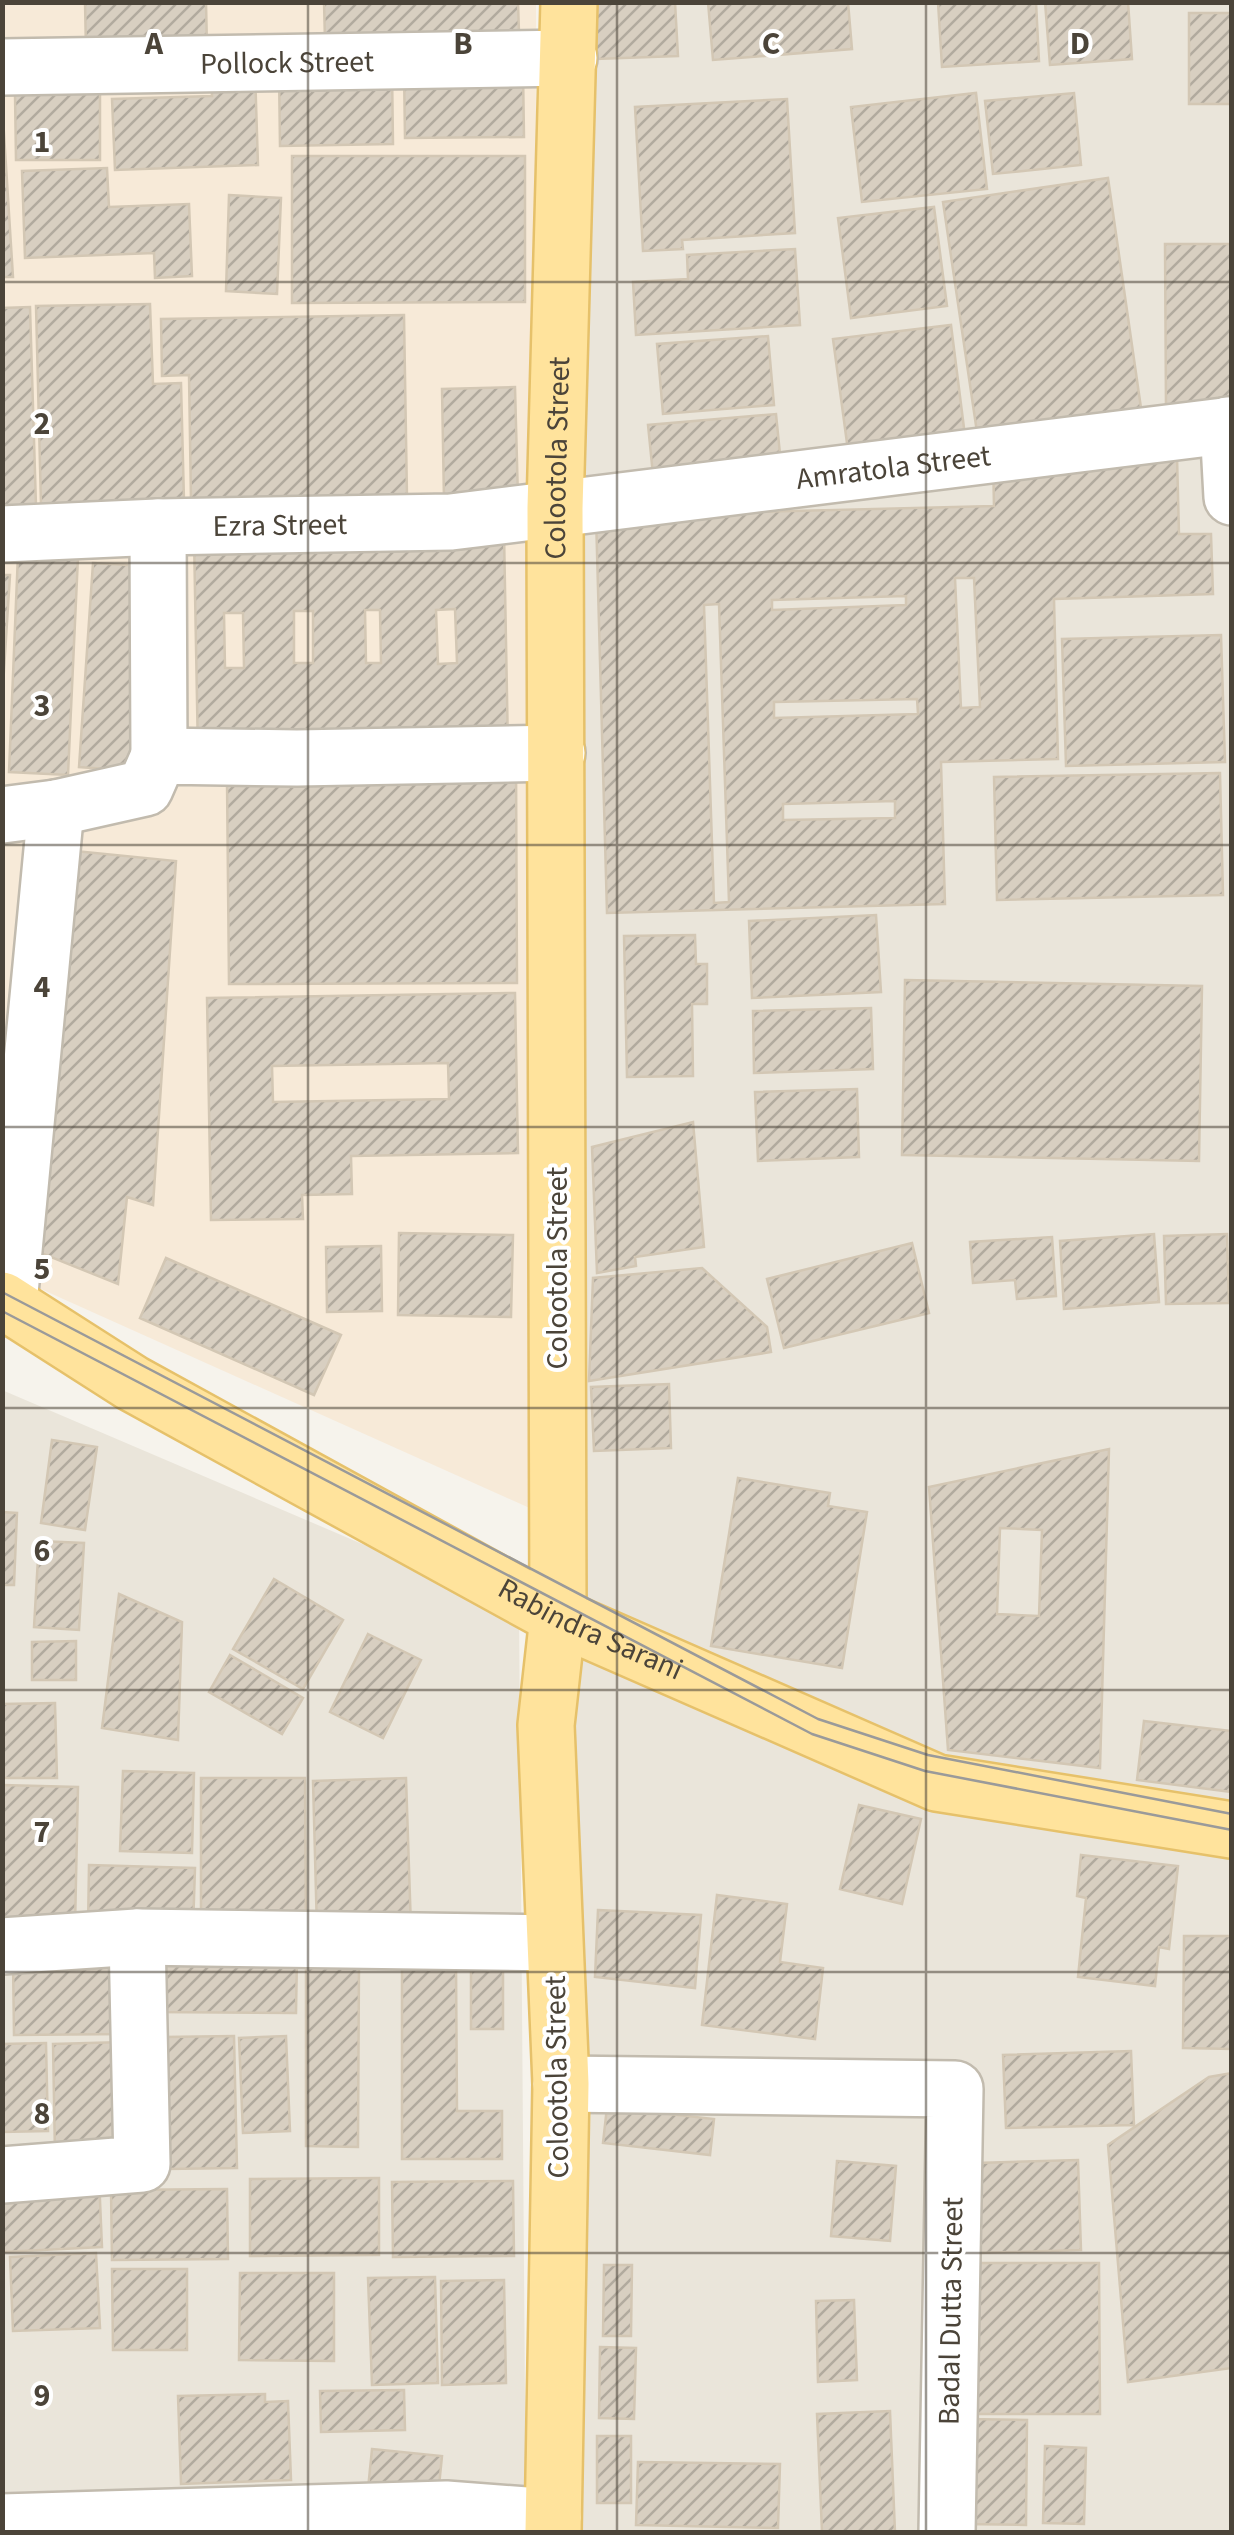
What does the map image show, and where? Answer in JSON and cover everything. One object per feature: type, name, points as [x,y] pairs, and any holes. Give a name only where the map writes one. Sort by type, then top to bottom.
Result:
[{"type":"main road","name":"Colootola Street","points":[[553,2524],[561,2084],[546,1725],[558,1617],[555,508],[570,2]]},
{"type":"main road","name":"Rabindra Sarani","points":[[6,1301],[132,1383],[558,1617],[937,1782],[1232,1830]]},
{"type":"street","name":"Pollock Street","points":[[2,67],[569,58]]},
{"type":"street","name":"Amratola Street","points":[[555,508],[1230,425]]},
{"type":"street","points":[[1230,425],[1232,497]]},
{"type":"street","name":"Ezra Street","points":[[2,534],[158,526],[451,522],[555,508]]},
{"type":"street","points":[[2,816],[145,788],[159,756],[158,526]]},
{"type":"street","points":[[159,756],[557,754]]},
{"type":"street","points":[[6,1301],[56,808]]},
{"type":"street","points":[[2,2175],[142,2164],[138,1936]]},
{"type":"street","points":[[2,1946],[138,1936],[554,1943]]},
{"type":"street","name":"Badal Dutta Street","points":[[561,2084],[955,2089],[946,2532]]},
{"type":"street","points":[[2,2522],[446,2509],[553,2524]]},
{"type":"shaded area","points":[[3,3],[536,3],[534,1510],[3,1272]]},
{"type":"shaded area","points":[[580,3],[1231,3],[1231,2532],[557,2532],[551,1638],[586,1613]]},
{"type":"shaded area","points":[[2,1390],[519,1611],[526,2532],[3,2532]]},
{"type":"building","points":[[85,2],[206,2],[207,48],[86,51]]},
{"type":"building","points":[[324,2],[518,2],[519,33],[325,41]]},
{"type":"building","points":[[593,2],[675,2],[678,56],[596,59]]},
{"type":"building","points":[[708,2],[848,2],[852,49],[713,60]]},
{"type":"building","points":[[938,2],[1036,2],[1039,61],[942,67]]},
{"type":"building","points":[[1045,2],[1128,2],[1132,59],[1050,65]]},
{"type":"building","points":[[1189,13],[1232,13],[1232,104],[1189,104]]},
{"type":"building","points":[[392,70],[393,144],[280,146],[279,72]]},
{"type":"building","points":[[523,70],[524,137],[405,138],[404,71]]},
{"type":"building","points":[[255,71],[258,165],[115,170],[112,99],[212,96],[211,72]]},
{"type":"building","points":[[100,93],[100,160],[16,160],[15,94]]},
{"type":"building","points":[[976,93],[987,189],[862,202],[851,107]]},
{"type":"building","points":[[1074,93],[1081,165],[993,174],[985,101]]},
{"type":"building","points":[[787,99],[795,233],[682,240],[683,249],[643,251],[635,107]]},
{"type":"building","points":[[2,102],[13,277],[2,277]]},
{"type":"building","points":[[292,156],[525,156],[525,302],[292,303]]},
{"type":"building","points":[[107,168],[109,207],[189,204],[192,276],[155,278],[154,253],[25,258],[22,171]]},
{"type":"building","points":[[1108,178],[1142,415],[978,439],[943,202]]},
{"type":"building","points":[[229,195],[281,198],[277,294],[226,291]]},
{"type":"building","points":[[934,207],[947,306],[851,318],[838,218]]},
{"type":"building","points":[[1165,244],[1232,244],[1232,409],[1166,409]]},
{"type":"building","points":[[795,249],[800,325],[636,335],[633,282],[688,279],[687,255]]},
{"type":"building","points":[[150,304],[153,384],[181,383],[184,501],[41,505],[36,306]]},
{"type":"building","points":[[30,307],[36,506],[2,507],[2,308]]},
{"type":"building","points":[[404,315],[407,497],[191,501],[189,375],[162,376],[161,319]]},
{"type":"building","points":[[951,325],[966,444],[849,458],[833,339]]},
{"type":"building","points":[[768,336],[774,405],[663,414],[657,344]]},
{"type":"building","points":[[515,387],[518,499],[444,500],[442,389]]},
{"type":"building","points":[[776,414],[782,474],[654,485],[648,425]]},
{"type":"building","points":[[1177,456],[1179,534],[1211,534],[1213,594],[1054,599],[1058,759],[941,762],[945,904],[607,913],[596,516],[994,506],[993,460]],"holes":[[[955,578],[974,578],[980,707],[961,708]],[[906,596],[906,605],[772,610],[772,600]],[[719,604],[729,902],[714,903],[704,605]],[[917,699],[918,714],[774,718],[774,702]],[[895,801],[895,818],[783,820],[783,804]]]},
{"type":"building","points":[[504,533],[508,749],[198,754],[194,538]],"holes":[[[455,609],[457,663],[438,664],[436,610]],[[365,610],[380,610],[381,663],[366,663]],[[294,611],[313,611],[313,663],[294,663]],[[224,613],[243,613],[244,668],[225,668]]]},
{"type":"building","points":[[18,554],[78,557],[68,775],[9,772]]},
{"type":"building","points":[[93,563],[144,566],[132,771],[79,767]]},
{"type":"building","points":[[2,575],[10,575],[2,702]]},
{"type":"building","points":[[1221,635],[1225,762],[1066,766],[1062,639]]},
{"type":"building","points":[[516,760],[517,983],[229,984],[227,781]]},
{"type":"building","points":[[1220,773],[1223,895],[997,900],[994,777]]},
{"type":"building","points":[[65,850],[176,861],[153,1205],[127,1197],[118,1284],[26,1247]]},
{"type":"building","points":[[876,915],[881,992],[752,998],[749,921]]},
{"type":"building","points":[[695,935],[696,964],[707,964],[707,1004],[692,1004],[693,1076],[627,1077],[624,936]]},
{"type":"building","points":[[905,980],[1202,986],[1199,1161],[902,1155]]},
{"type":"building","points":[[515,993],[518,1153],[351,1156],[352,1194],[302,1195],[303,1219],[211,1220],[207,998]],"holes":[[[448,1063],[449,1099],[273,1102],[272,1066]]]},
{"type":"building","points":[[871,1008],[873,1069],[754,1073],[753,1011]]},
{"type":"building","points":[[857,1089],[859,1157],[758,1161],[755,1092]]},
{"type":"building","points":[[693,1122],[704,1247],[635,1257],[636,1266],[597,1273],[592,1147]]},
{"type":"building","points":[[399,1233],[513,1235],[511,1317],[398,1315]]},
{"type":"building","points":[[1154,1234],[1159,1302],[1064,1309],[1060,1241]]},
{"type":"building","points":[[1227,1234],[1229,1303],[1166,1304],[1164,1236]]},
{"type":"building","points":[[1052,1237],[1056,1296],[1017,1299],[1015,1280],[973,1283],[970,1242]]},
{"type":"building","points":[[912,1243],[929,1313],[784,1348],[767,1279]]},
{"type":"building","points":[[381,1246],[382,1311],[327,1312],[326,1247]]},
{"type":"building","points":[[166,1258],[341,1335],[314,1395],[140,1318]]},
{"type":"building","points":[[702,1268],[767,1327],[771,1352],[589,1381],[593,1278]]},
{"type":"building","points":[[669,1384],[671,1448],[594,1451],[591,1387]]},
{"type":"building","points":[[52,1440],[97,1447],[85,1530],[41,1523]]},
{"type":"building","points":[[1109,1449],[1100,1768],[948,1750],[929,1487]],"holes":[[[1000,1528],[1042,1530],[1039,1616],[997,1614]]]},
{"type":"building","points":[[738,1478],[830,1493],[828,1506],[867,1512],[842,1668],[711,1646]]},
{"type":"building","points":[[2,1512],[17,1513],[14,1585],[2,1585]]},
{"type":"building","points":[[39,1541],[84,1543],[79,1630],[34,1627]]},
{"type":"building","points":[[274,1579],[343,1620],[303,1689],[233,1649]]},
{"type":"building","points":[[119,1594],[182,1622],[178,1740],[102,1728]]},
{"type":"building","points":[[368,1634],[421,1660],[383,1738],[330,1712]]},
{"type":"building","points":[[76,1641],[76,1680],[32,1680],[32,1642]]},
{"type":"building","points":[[230,1655],[303,1698],[282,1734],[209,1692]]},
{"type":"building","points":[[55,1703],[57,1778],[2,1778],[2,1704]]},
{"type":"building","points":[[1144,1721],[1232,1731],[1232,1792],[1137,1780]]},
{"type":"building","points":[[123,1771],[194,1773],[192,1853],[120,1851]]},
{"type":"building","points":[[201,1778],[305,1778],[306,1931],[201,1930]]},
{"type":"building","points":[[406,1778],[411,1928],[317,1931],[313,1781]]},
{"type":"building","points":[[2,1785],[78,1787],[75,1927],[2,1924]]},
{"type":"building","points":[[859,1805],[921,1819],[902,1904],[840,1889]]},
{"type":"building","points":[[1081,1855],[1178,1866],[1169,1949],[1159,1947],[1155,1986],[1078,1977],[1086,1898],[1077,1896]]},
{"type":"building","points":[[89,1865],[195,1868],[193,1929],[88,1927]]},
{"type":"building","points":[[717,1895],[787,1904],[780,1962],[823,1968],[815,2039],[702,2025]]},
{"type":"building","points":[[598,1910],[701,1915],[695,1988],[595,1977]]},
{"type":"building","points":[[1184,1936],[1232,1936],[1232,2049],[1183,2048]]},
{"type":"building","points":[[153,1955],[297,1957],[296,2013],[153,2012]]},
{"type":"building","points":[[127,1959],[127,2034],[14,2035],[13,1960]]},
{"type":"building","points":[[306,1962],[359,1962],[358,2147],[306,2146]]},
{"type":"building","points":[[456,1962],[457,2111],[502,2111],[502,2159],[402,2159],[402,1963]]},
{"type":"building","points":[[471,1964],[503,1964],[503,2029],[471,2029]]},
{"type":"building","points":[[234,2036],[237,2168],[166,2169],[164,2037]]},
{"type":"building","points":[[286,2036],[290,2131],[243,2133],[239,2038]]},
{"type":"building","points":[[124,2042],[128,2153],[55,2155],[53,2044]]},
{"type":"building","points":[[46,2043],[48,2131],[2,2132],[2,2044]]},
{"type":"building","points":[[1131,2051],[1134,2125],[1006,2128],[1003,2055]]},
{"type":"building","points":[[1232,2073],[1232,2368],[1128,2382],[1108,2145],[1209,2077]]},
{"type":"building","points":[[607,2107],[714,2119],[710,2155],[603,2143]]},
{"type":"building","points":[[1078,2160],[1081,2250],[979,2253],[976,2163]]},
{"type":"building","points":[[837,2161],[896,2166],[890,2241],[831,2236]]},
{"type":"building","points":[[99,2177],[102,2247],[2,2252],[2,2181]]},
{"type":"building","points":[[379,2178],[379,2255],[250,2256],[250,2179]]},
{"type":"building","points":[[513,2181],[514,2256],[393,2257],[392,2182]]},
{"type":"building","points":[[227,2189],[228,2259],[112,2260],[111,2190]]},
{"type":"building","points":[[96,2253],[100,2328],[13,2331],[10,2257]]},
{"type":"building","points":[[974,2263],[1099,2263],[1100,2414],[974,2414]]},
{"type":"building","points":[[604,2265],[632,2265],[631,2336],[603,2336]]},
{"type":"building","points":[[112,2269],[187,2269],[187,2350],[113,2350]]},
{"type":"building","points":[[240,2273],[334,2273],[334,2361],[239,2360]]},
{"type":"building","points":[[435,2277],[438,2383],[372,2385],[368,2278]]},
{"type":"building","points":[[504,2280],[506,2383],[442,2385],[441,2281]]},
{"type":"building","points":[[854,2300],[857,2380],[818,2382],[816,2301]]},
{"type":"building","points":[[600,2347],[636,2348],[634,2419],[599,2418]]},
{"type":"building","points":[[404,2390],[405,2430],[321,2432],[320,2391]]},
{"type":"building","points":[[265,2394],[265,2402],[288,2401],[291,2480],[181,2484],[178,2396]]},
{"type":"building","points":[[890,2411],[895,2532],[822,2532],[817,2414]]},
{"type":"building","points":[[964,2419],[1027,2420],[1026,2525],[964,2524]]},
{"type":"building","points":[[597,2436],[631,2436],[631,2503],[597,2503]]},
{"type":"building","points":[[1045,2446],[1086,2448],[1084,2524],[1043,2523]]},
{"type":"building","points":[[372,2449],[442,2456],[438,2496],[368,2489]]},
{"type":"building","points":[[638,2462],[780,2464],[778,2528],[636,2525]]},
{"type":"tram line","points":[[2,1292],[818,1719],[928,1755],[1232,1814]]},
{"type":"tram line","points":[[2,1311],[812,1734],[925,1771],[1232,1830]]}]
